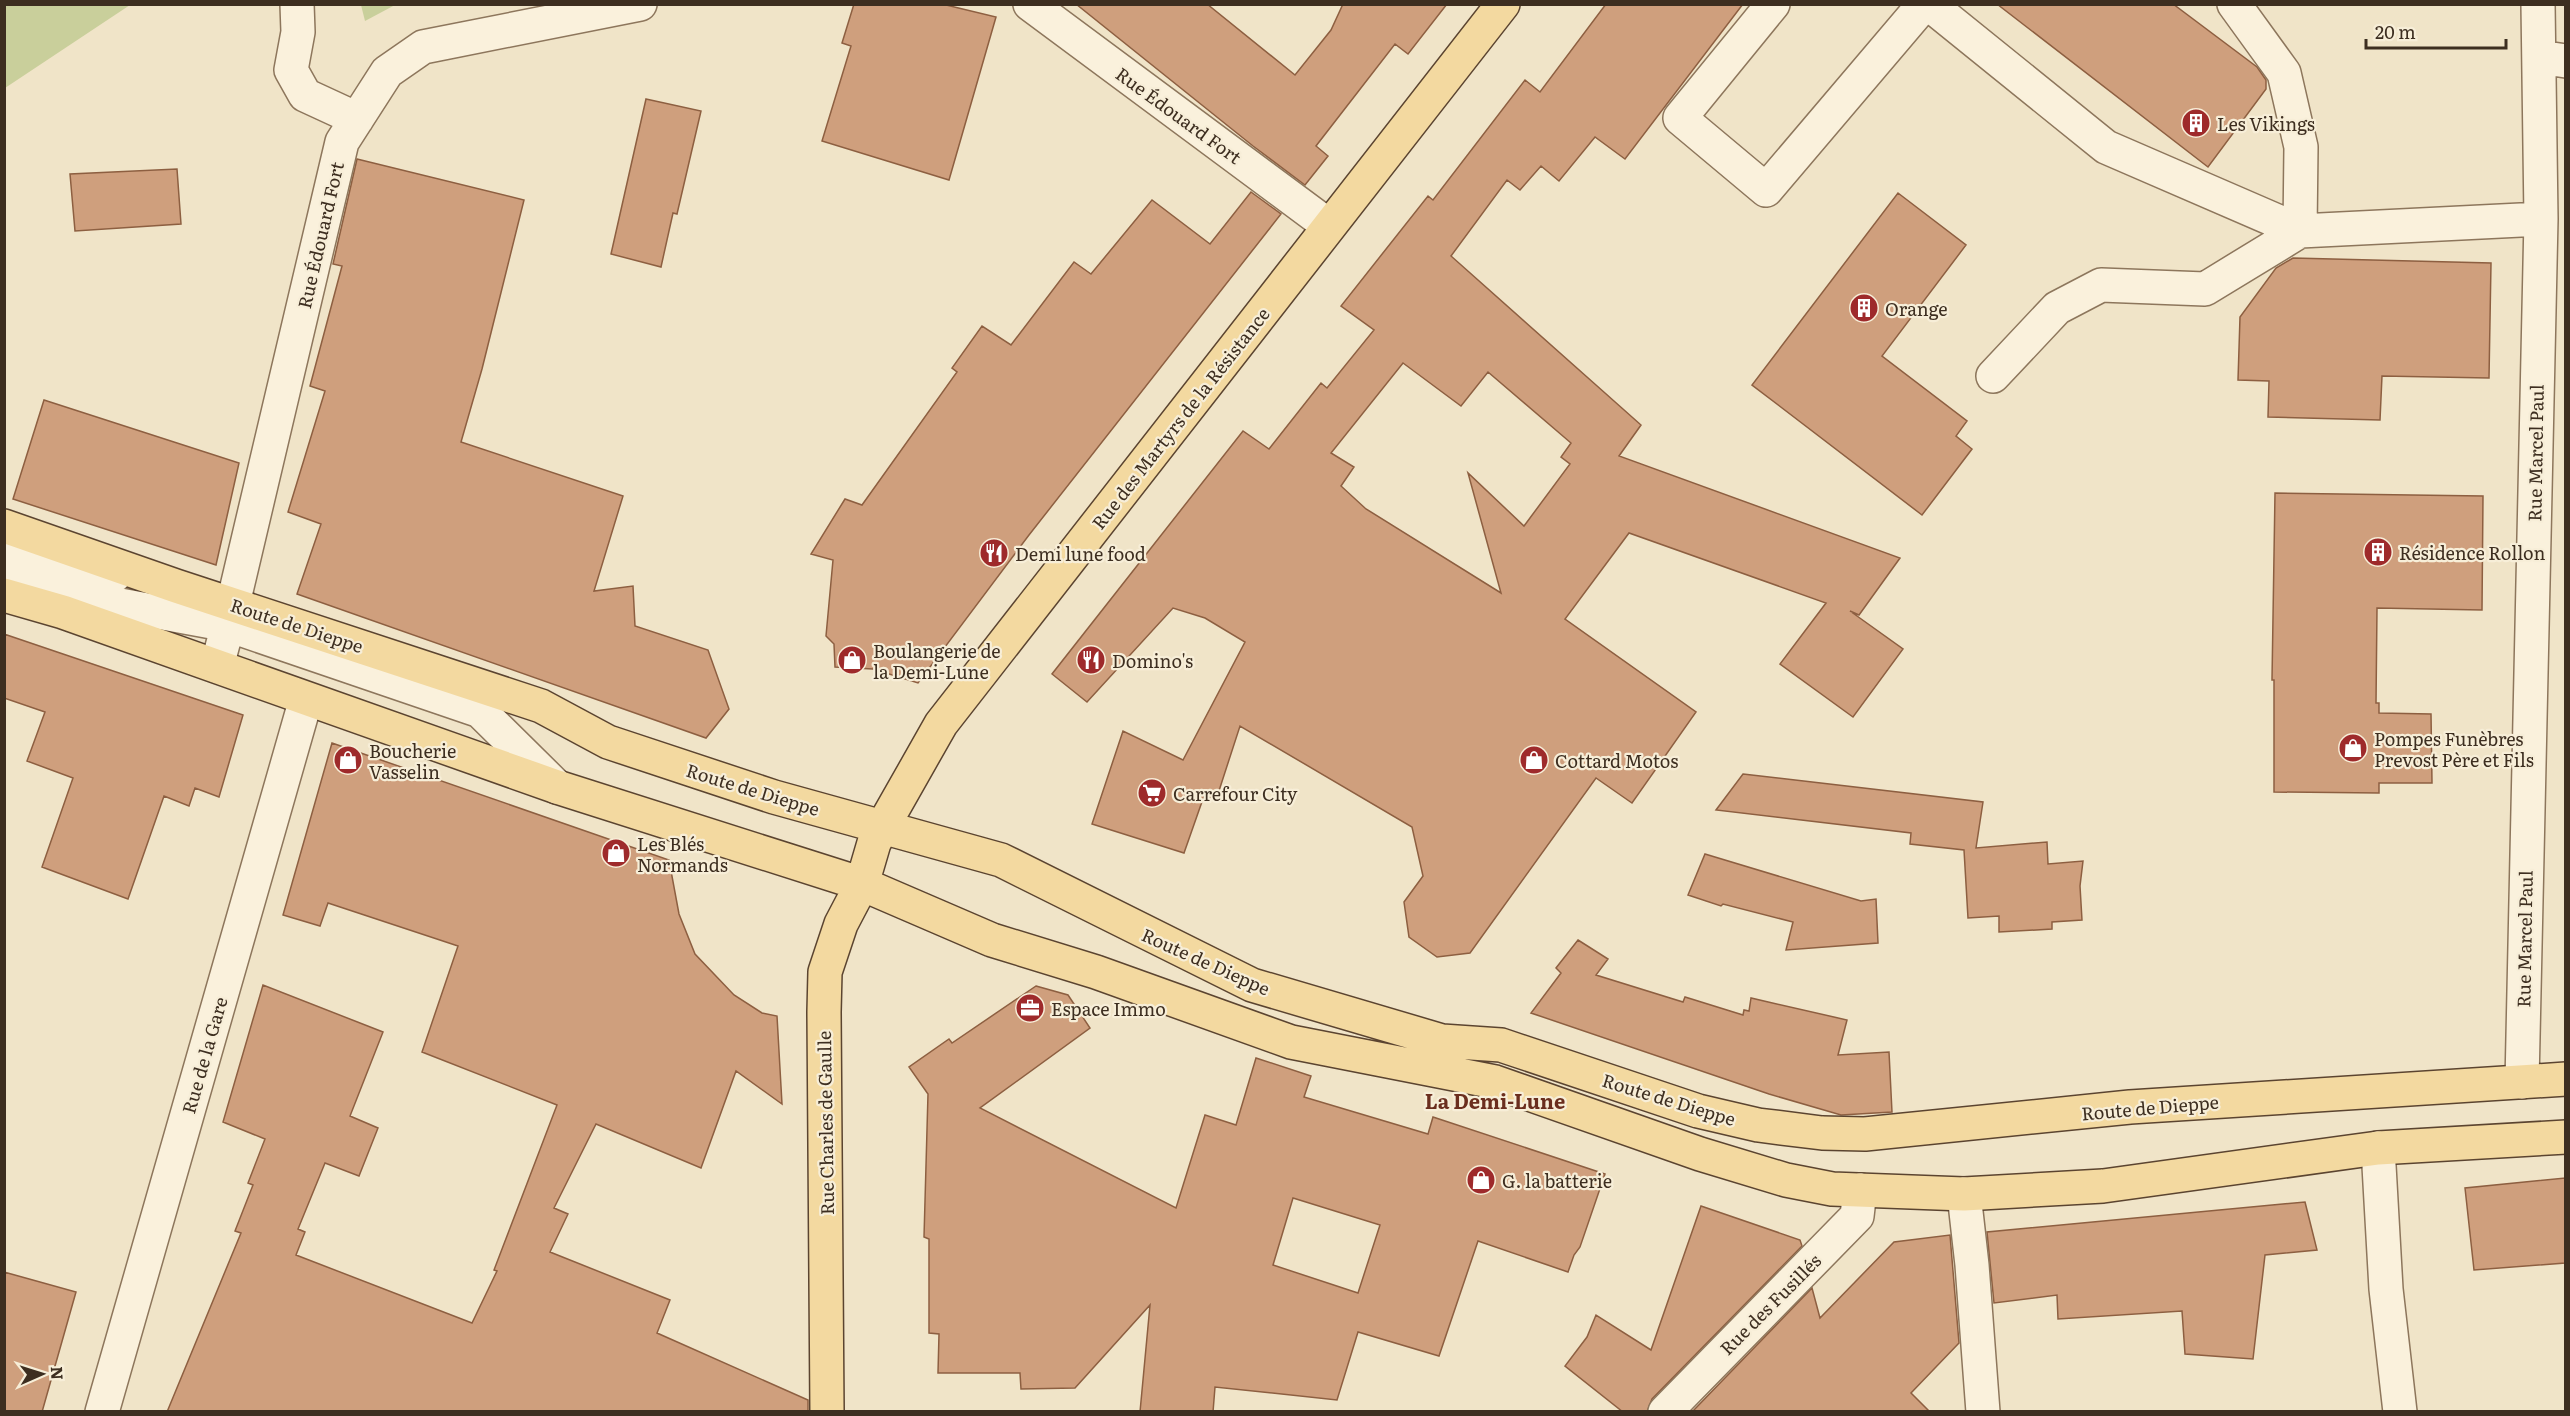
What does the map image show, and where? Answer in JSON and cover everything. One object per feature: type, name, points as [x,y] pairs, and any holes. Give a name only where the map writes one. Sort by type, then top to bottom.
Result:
[{"type":"main road","name":"Rue des Martyrs de la Résistance","points":[[878,836],[941,724],[1503,4]]},
{"type":"main road","name":"Route de Dieppe","points":[[4,526],[176,586],[230,614],[541,706],[608,742],[774,797],[878,836],[1000,860],[1252,985],[1442,1041],[1501,1046],[1680,1106],[1758,1125],[1822,1133],[1864,1134],[2130,1107],[2565,1079]]},
{"type":"main road","name":"Route de Dieppe","points":[[4,595],[63,612],[557,787],[862,884],[992,940],[1096,972],[1291,1042],[1495,1082],[1700,1154],[1786,1180],[1832,1189],[1964,1194],[2103,1186],[2378,1148],[2565,1137]]},
{"type":"main road","name":"Rue Charles de Gaulle","points":[[826,1412],[825,972],[841,924],[862,884],[878,836]]},
{"type":"street","points":[[297,4],[298,32],[291,70],[305,95],[357,119]]},
{"type":"street","name":"Rue Édouard Fort","points":[[217,666],[342,142],[387,72],[423,47],[640,4]]},
{"type":"street","name":"Rue Édouard Fort","points":[[1030,4],[1329,226]]},
{"type":"street","points":[[1773,4],[1680,118],[1766,190],[1924,4]]},
{"type":"street","points":[[1929,4],[2106,147],[2300,231],[2541,219]]},
{"type":"street","points":[[2234,4],[2284,73],[2301,147],[2300,231]]},
{"type":"street","name":"Rue Marcel Paul","points":[[2522,1082],[2541,219],[2552,59],[2538,4]]},
{"type":"street","points":[[1993,376],[2057,308],[2101,285],[2205,289],[2300,231]]},
{"type":"street","points":[[4,555],[176,586]]},
{"type":"street","points":[[4,583],[230,614],[480,711],[557,787]]},
{"type":"street","name":"Rue de la Gare","points":[[102,1412],[306,699]]},
{"type":"street","points":[[2378,1148],[2386,1290],[2400,1412]]},
{"type":"street","name":"Rue des Fusillés","points":[[1665,1412],[1857,1216],[1860,1190]]},
{"type":"street","points":[[1964,1194],[1972,1265],[1983,1412]]},
{"type":"green space","points":[[5,4],[130,4],[130,5],[5,88]]},
{"type":"green space","points":[[361,4],[395,5],[365,21]]},
{"type":"building","points":[[854,4],[942,4],[996,17],[949,180],[822,141],[851,46],[842,43]]},
{"type":"building","points":[[1076,4],[1207,4],[1295,75],[1331,30],[1343,4],[1447,4],[1408,54],[1395,44],[1316,146],[1328,156],[1305,185]]},
{"type":"building","points":[[1606,4],[1743,4],[1625,159],[1595,137],[1559,181],[1541,166],[1520,190],[1507,180],[1451,256],[1641,425],[1619,456],[1900,558],[1859,615],[1850,611],[1903,649],[1853,717],[1780,664],[1826,603],[1629,533],[1565,619],[1696,712],[1632,803],[1596,778],[1470,953],[1437,957],[1409,937],[1404,902],[1423,876],[1412,827],[1240,726],[1216,800],[1204,796],[1184,853],[1092,824],[1123,731],[1183,760],[1245,642],[1205,618],[1173,608],[1087,702],[1052,674],[1243,431],[1269,449],[1321,383],[1327,388],[1374,330],[1341,306],[1428,196],[1433,200],[1525,80],[1540,92]],"holes":[[[1403,363],[1461,406],[1488,372],[1571,443],[1561,457],[1570,464],[1524,526],[1468,473],[1501,593],[1366,509],[1341,486],[1354,467],[1331,453]]]},
{"type":"building","name":"Les Vikings","points":[[1997,4],[2173,4],[2257,67],[2266,80],[2266,89],[2208,167]]},
{"type":"building","points":[[646,99],[701,111],[677,214],[673,213],[661,267],[611,254]]},
{"type":"building","points":[[357,159],[524,200],[482,369],[461,442],[623,496],[594,591],[633,586],[635,626],[708,650],[729,709],[706,738],[297,594],[321,524],[288,512],[325,391],[310,386],[342,266],[333,264]]},
{"type":"building","points":[[177,169],[181,224],[75,231],[70,174]]},
{"type":"building","points":[[1251,192],[1281,214],[1029,535],[918,683],[873,669],[835,667],[834,644],[826,636],[833,560],[811,554],[845,499],[862,505],[957,372],[952,368],[982,326],[1011,345],[1074,262],[1091,274],[1152,200],[1210,244]]},
{"type":"building","name":"Orange","points":[[1898,193],[1966,245],[1882,356],[1967,421],[1956,436],[1972,449],[1922,515],[1752,385]]},
{"type":"building","points":[[2293,258],[2491,263],[2489,378],[2382,376],[2380,420],[2268,417],[2269,381],[2238,380],[2240,317],[2276,268]]},
{"type":"building","points":[[44,400],[239,463],[216,565],[13,499]]},
{"type":"building","name":"Résidence Rollon","points":[[2275,493],[2483,496],[2482,610],[2377,608],[2376,703],[2379,703],[2379,713],[2431,714],[2432,783],[2379,783],[2379,793],[2274,792],[2274,680],[2272,680]]},
{"type":"building","points":[[4,634],[243,715],[219,797],[195,788],[189,806],[164,796],[128,899],[42,867],[73,778],[27,761],[45,712],[4,698]]},
{"type":"building","points":[[332,743],[669,860],[679,914],[695,954],[734,995],[762,1013],[777,1016],[782,1104],[736,1071],[701,1168],[596,1124],[554,1208],[568,1214],[550,1252],[670,1300],[657,1333],[808,1400],[808,1412],[167,1412],[241,1233],[235,1231],[253,1185],[248,1183],[265,1139],[223,1122],[263,985],[383,1032],[350,1116],[378,1128],[359,1176],[325,1163],[298,1229],[305,1232],[296,1255],[472,1323],[497,1271],[494,1270],[557,1105],[422,1052],[458,946],[328,903],[320,926],[283,915]]},
{"type":"building","points":[[1743,774],[1983,802],[1976,848],[2047,842],[2048,864],[2083,861],[2080,886],[2082,920],[2052,922],[2052,929],[1999,932],[1999,916],[1968,918],[1964,850],[1910,844],[1911,833],[1716,810]]},
{"type":"building","points":[[1705,854],[1861,901],[1876,899],[1878,943],[1786,950],[1793,922],[1723,904],[1721,906],[1688,895]]},
{"type":"building","points":[[1578,940],[1608,959],[1596,975],[1683,1002],[1685,997],[1743,1015],[1744,1010],[1749,1011],[1751,998],[1847,1020],[1838,1055],[1889,1052],[1892,1112],[1841,1115],[1769,1094],[1531,1013],[1561,973],[1556,968]]},
{"type":"building","points":[[1036,986],[1068,995],[1090,1028],[980,1108],[1176,1208],[1205,1115],[1236,1125],[1256,1058],[1311,1076],[1304,1097],[1428,1134],[1433,1117],[1605,1174],[1580,1247],[1574,1255],[1568,1272],[1478,1241],[1439,1356],[1358,1332],[1337,1400],[1215,1387],[1213,1412],[1140,1412],[1150,1305],[1075,1388],[1021,1389],[1020,1373],[938,1373],[939,1334],[929,1333],[929,1239],[924,1237],[928,1094],[909,1067],[949,1039],[952,1043]],"holes":[[[1293,1198],[1380,1225],[1358,1293],[1273,1265]]]},
{"type":"building","points":[[2565,1178],[2565,1263],[2474,1270],[2465,1188]]},
{"type":"building","points":[[2305,1202],[2317,1250],[2265,1255],[2253,1359],[2185,1354],[2182,1311],[2058,1319],[2057,1295],[1994,1303],[1987,1232]]},
{"type":"building","points":[[1701,1206],[1800,1240],[1802,1246],[1652,1399],[1647,1412],[1623,1412],[1565,1366],[1587,1337],[1596,1315],[1651,1350]]},
{"type":"building","points":[[1950,1235],[1959,1343],[1911,1393],[1930,1412],[1692,1412],[1812,1288],[1820,1318],[1894,1242]]},
{"type":"building","points":[[4,1272],[76,1292],[42,1412],[4,1412]]},
{"type":"place","name":"Les Vikings","points":[[2196,123]]},
{"type":"place","name":"Orange","points":[[1864,308]]},
{"type":"place","name":"Résidence Rollon","points":[[2378,552]]},
{"type":"place","name":"Demi lune food","points":[[994,553]]},
{"type":"place","name":"Boulangerie de la Demi-Lune","points":[[852,660]]},
{"type":"place","name":"Domino's","points":[[1091,660]]},
{"type":"place","name":"Pompes Funèbres Prevost Père et Fils","points":[[2353,748]]},
{"type":"place","name":"Boucherie Vasselin","points":[[348,760]]},
{"type":"place","name":"Cottard Motos","points":[[1534,760]]},
{"type":"place","name":"Carrefour City","points":[[1152,793]]},
{"type":"place","name":"Les Blés Normands","points":[[616,853]]},
{"type":"place","name":"Espace Immo","points":[[1030,1008]]},
{"type":"place","name":"G. la batterie","points":[[1481,1180]]},
{"type":"district","name":"La Demi-Lune","points":[[1495,1100]]}]
